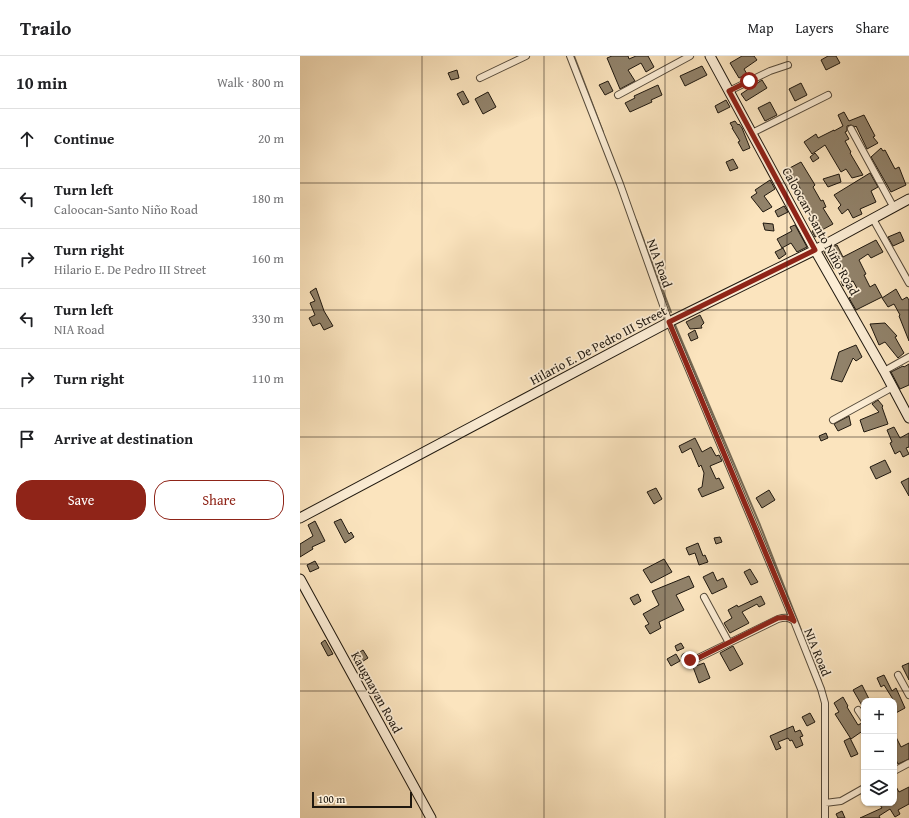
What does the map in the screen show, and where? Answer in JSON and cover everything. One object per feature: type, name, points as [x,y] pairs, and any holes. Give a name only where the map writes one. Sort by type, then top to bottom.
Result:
[{"type":"street","points":[[480,78],[526,56]]},
{"type":"street","name":"NIA Road","points":[[570,56],[620,184],[669,322],[821,689],[825,703],[828,803],[825,818]]},
{"type":"street","points":[[618,96],[690,56]]},
{"type":"street","name":"Caloocan-Santo Niño Road","points":[[710,56],[815,250],[909,418]]},
{"type":"street","points":[[729,91],[770,71],[788,65]]},
{"type":"street","points":[[752,133],[828,95]]},
{"type":"street","points":[[851,129],[894,208]]},
{"type":"street","name":"Hilario E. De Pedro III Street","points":[[300,518],[669,322],[815,250],[909,200]]},
{"type":"street","points":[[874,218],[909,283]]},
{"type":"street","points":[[884,371],[909,357]]},
{"type":"street","points":[[833,420],[893,387]]},
{"type":"street","name":"Kaugnayan Road","points":[[300,579],[431,818]]},
{"type":"street","points":[[704,597],[729,643]]},
{"type":"street","points":[[686,657],[694,660],[778,618],[784,617],[794,621]]},
{"type":"street","points":[[898,675],[909,695]]},
{"type":"street","points":[[858,710],[861,714]]},
{"type":"street","points":[[897,768],[909,763]]},
{"type":"street","points":[[828,803],[841,801],[861,790]]},
{"type":"building","points":[[612,56],[628,56],[629,59],[636,56],[648,56],[654,67],[646,72],[641,63],[628,70],[635,81],[620,89],[607,58]]},
{"type":"building","points":[[742,56],[754,56],[757,60],[744,69],[747,74],[739,78],[730,63]]},
{"type":"building","points":[[828,56],[836,56],[840,63],[826,70],[821,60]]},
{"type":"building","points":[[702,66],[707,75],[685,86],[680,76]]},
{"type":"building","points":[[457,70],[459,78],[451,80],[448,73]]},
{"type":"building","points":[[762,80],[767,88],[746,101],[741,94]]},
{"type":"building","points":[[608,81],[613,91],[605,95],[599,85]]},
{"type":"building","points":[[801,83],[807,95],[795,101],[789,89]]},
{"type":"building","points":[[658,85],[662,95],[651,100],[652,102],[630,112],[625,103],[635,98],[634,96]]},
{"type":"building","points":[[463,91],[469,102],[463,105],[457,94]]},
{"type":"building","points":[[488,92],[496,107],[483,114],[475,99]]},
{"type":"building","points":[[726,100],[730,107],[718,113],[715,106]]},
{"type":"building","points":[[770,102],[777,115],[765,121],[758,108]]},
{"type":"building","points":[[844,112],[849,121],[864,115],[875,136],[873,137],[878,143],[867,149],[856,126],[847,126],[847,131],[845,132],[849,139],[845,141],[863,175],[852,178],[846,169],[841,172],[825,145],[812,154],[804,142],[816,134],[818,138],[843,126],[838,115]]},
{"type":"building","points":[[735,121],[742,128],[750,148],[743,151],[738,142],[740,141],[730,123]]},
{"type":"building","points":[[881,148],[883,151],[885,150],[895,169],[899,167],[906,185],[891,192],[871,157]]},
{"type":"building","points":[[815,153],[819,158],[813,162],[810,157]]},
{"type":"building","points":[[733,159],[738,168],[730,171],[726,162]]},
{"type":"building","points":[[801,162],[815,185],[813,187],[821,201],[823,200],[826,207],[823,208],[833,224],[822,230],[798,197],[803,194],[795,178],[789,181],[784,171]]},
{"type":"building","points":[[870,173],[878,187],[871,191],[876,202],[860,209],[862,214],[853,218],[848,209],[842,214],[838,208],[841,205],[834,195]]},
{"type":"building","points":[[839,174],[841,182],[828,187],[823,179]]},
{"type":"building","points":[[770,180],[775,189],[764,196],[772,207],[763,212],[751,197],[757,193],[755,190]]},
{"type":"building","points":[[784,206],[788,212],[778,217],[775,211]]},
{"type":"building","points":[[763,223],[773,224],[774,231],[765,230]]},
{"type":"building","points":[[795,225],[807,247],[797,252],[791,243],[782,248],[777,239],[792,231],[790,227]]},
{"type":"building","points":[[819,229],[821,234],[815,237],[812,231]]},
{"type":"building","points":[[900,232],[904,241],[893,246],[888,237]]},
{"type":"building","points":[[876,240],[883,252],[871,258],[868,254],[859,260],[866,274],[864,275],[870,287],[875,284],[882,297],[856,310],[849,298],[859,292],[853,281],[843,286],[841,281],[847,278],[841,266],[834,269],[824,252],[837,245],[843,257]]},
{"type":"building","points":[[783,248],[786,254],[779,259],[775,252]]},
{"type":"building","points":[[316,288],[324,311],[333,326],[324,330],[320,323],[313,326],[309,318],[315,315],[310,303],[315,301],[310,292]]},
{"type":"building","points":[[896,289],[902,300],[907,297],[909,300],[909,341],[899,316],[900,315],[894,304],[888,307],[882,298]]},
{"type":"building","points":[[700,315],[704,323],[701,326],[702,328],[690,329],[686,322]]},
{"type":"building","points":[[885,323],[897,336],[895,337],[904,353],[898,358],[885,342],[879,345],[870,324]]},
{"type":"building","points":[[695,330],[698,338],[691,341],[688,334]]},
{"type":"building","points":[[856,345],[862,357],[856,361],[853,358],[842,382],[831,379],[839,352]]},
{"type":"building","points":[[909,364],[909,385],[900,389],[891,372]]},
{"type":"building","points":[[878,400],[883,406],[882,407],[888,424],[864,432],[860,420],[879,412],[872,404]]},
{"type":"building","points":[[849,416],[851,425],[838,431],[834,424]]},
{"type":"building","points":[[894,427],[900,438],[909,433],[909,447],[906,448],[909,454],[903,457],[900,451],[895,454],[890,443],[892,442],[887,430]]},
{"type":"building","points":[[826,433],[828,438],[821,441],[819,436]]},
{"type":"building","points":[[695,438],[702,452],[711,447],[716,456],[719,455],[722,461],[710,466],[716,479],[719,478],[724,488],[702,497],[698,489],[702,487],[704,473],[701,465],[699,467],[691,448],[682,453],[679,446]]},
{"type":"building","points":[[885,460],[891,472],[876,479],[870,467]]},
{"type":"building","points":[[909,478],[909,496],[901,482]]},
{"type":"building","points":[[656,488],[662,499],[654,504],[647,492]]},
{"type":"building","points":[[769,490],[775,500],[762,508],[756,498]]},
{"type":"building","points":[[341,519],[349,534],[351,532],[354,537],[345,543],[334,522]]},
{"type":"building","points":[[315,521],[325,541],[312,547],[313,549],[300,557],[300,544],[313,536],[308,525]]},
{"type":"building","points":[[720,537],[722,542],[716,544],[714,538]]},
{"type":"building","points":[[698,543],[703,556],[705,555],[708,562],[699,565],[695,553],[689,555],[686,548]]},
{"type":"building","points":[[664,559],[672,572],[651,583],[643,570]]},
{"type":"building","points":[[315,561],[319,568],[310,572],[307,565]]},
{"type":"building","points":[[750,569],[758,582],[751,585],[744,572]]},
{"type":"building","points":[[713,572],[717,581],[723,578],[727,587],[712,594],[703,577]]},
{"type":"building","points":[[689,576],[694,587],[676,595],[684,610],[659,622],[661,628],[650,634],[645,626],[649,624],[643,614],[659,605],[652,591]]},
{"type":"building","points":[[638,594],[641,601],[634,605],[630,598]]},
{"type":"building","points":[[761,596],[765,604],[759,607],[757,604],[742,612],[749,623],[730,633],[724,623],[732,618],[728,610]]},
{"type":"building","points":[[325,640],[333,654],[328,656],[321,643]]},
{"type":"building","points":[[681,643],[684,648],[677,651],[675,646]]},
{"type":"building","points":[[733,646],[743,664],[730,671],[720,653]]},
{"type":"building","points":[[363,650],[368,658],[357,665],[352,657]]},
{"type":"building","points":[[676,654],[680,661],[671,666],[667,659]]},
{"type":"building","points":[[704,663],[710,678],[699,683],[693,667]]},
{"type":"building","points":[[909,663],[909,680],[902,666]]},
{"type":"building","points":[[884,675],[892,691],[896,688],[905,708],[897,712],[897,698],[892,698],[884,685],[881,687],[877,678]]},
{"type":"building","points":[[862,685],[868,698],[861,698],[861,704],[853,690]]},
{"type":"building","points":[[843,697],[858,725],[861,724],[861,732],[851,739],[835,714],[839,712],[834,703]]},
{"type":"building","points":[[810,713],[815,722],[807,726],[802,717]]},
{"type":"building","points":[[793,726],[795,732],[800,730],[803,736],[800,737],[803,745],[796,748],[792,740],[790,741],[788,738],[778,742],[781,748],[776,750],[770,736]]},
{"type":"building","points":[[850,738],[858,754],[851,757],[844,741]]},
{"type":"building","points":[[897,739],[901,747],[909,743],[909,759],[898,764]]},
{"type":"building","points":[[909,787],[909,804],[898,810],[900,814],[895,817],[890,809],[879,816],[880,818],[860,818],[882,808],[881,806],[897,806],[897,788],[899,792]]},
{"type":"building","points":[[842,811],[845,818],[838,818],[836,814]]},
{"type":"waterway","points":[[574,56],[603,132]]},
{"type":"waterway","points":[[636,220],[671,312]]},
{"type":"waterway","points":[[675,325],[760,525],[821,681]]},
{"type":"waterway","points":[[823,687],[827,702]]},
{"type":"route","points":[[690,660],[694,660],[736,640],[778,618],[784,617],[794,621],[669,322],[815,250],[729,91],[749,81]]}]
